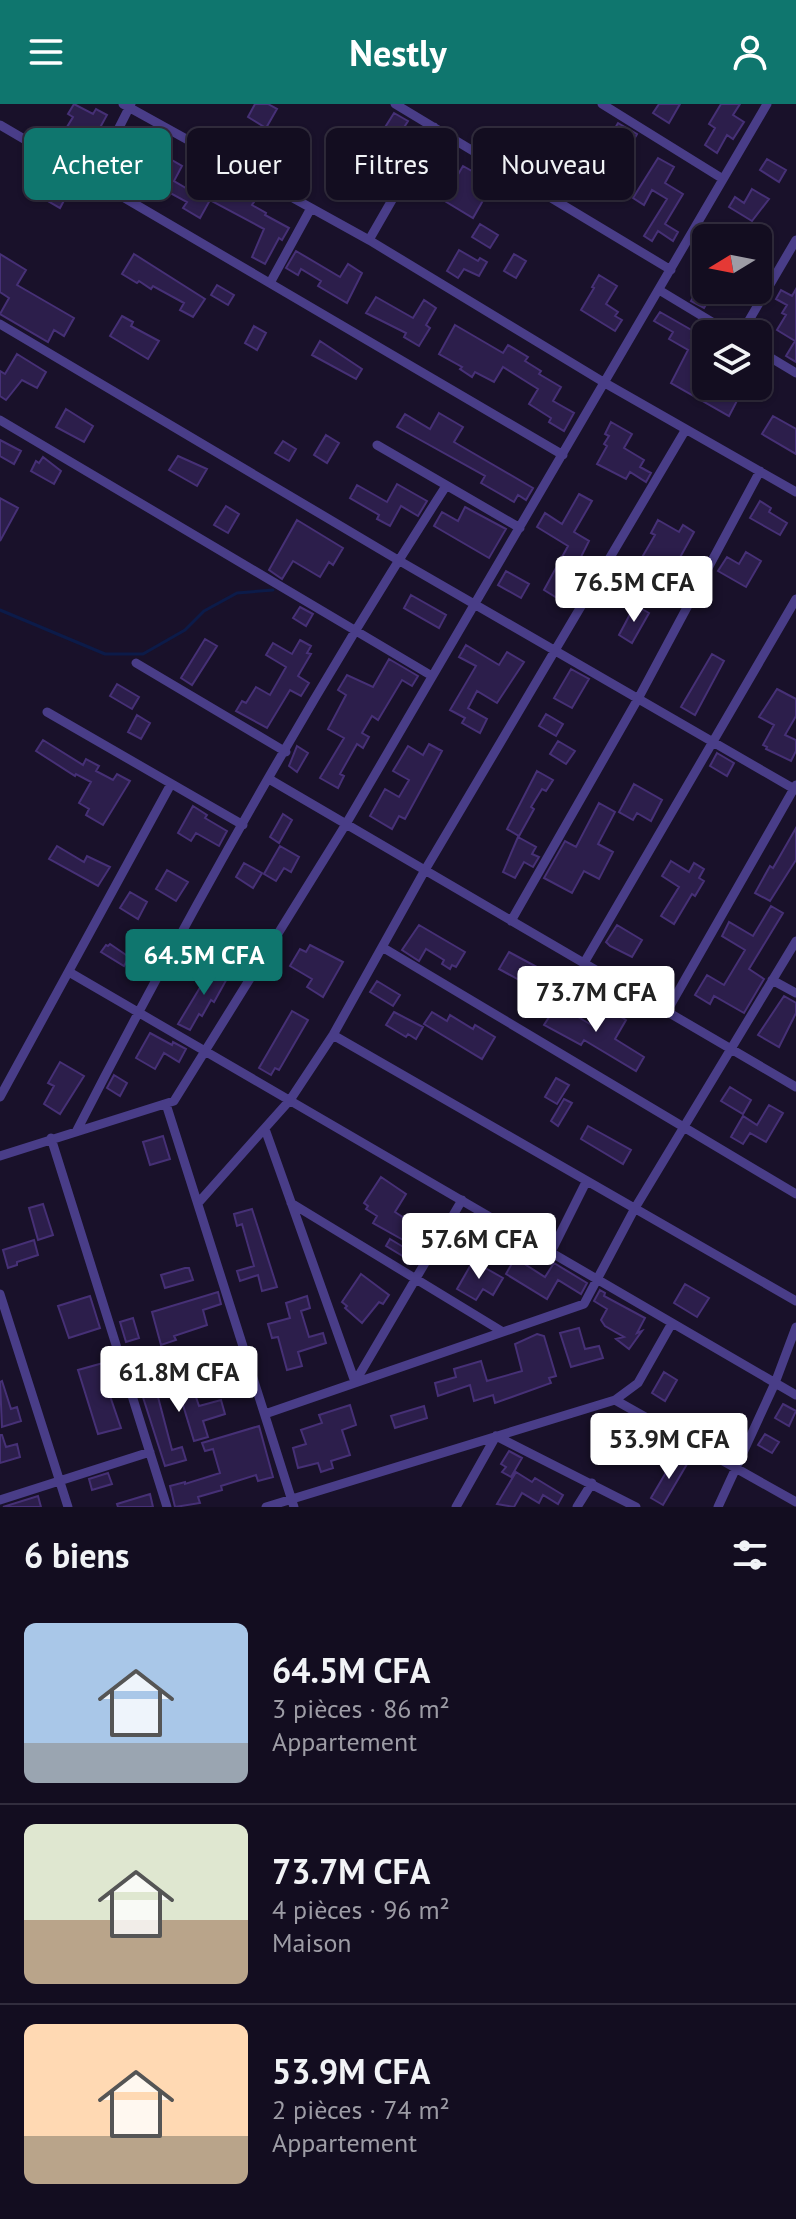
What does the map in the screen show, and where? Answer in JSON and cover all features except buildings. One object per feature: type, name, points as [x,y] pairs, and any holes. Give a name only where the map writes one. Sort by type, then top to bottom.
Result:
[{"type":"street","points":[[395,104],[671,270]]},
{"type":"street","points":[[602,104],[723,179]]},
{"type":"street","points":[[0,1156],[174,1101],[346,824],[767,104]]},
{"type":"street","points":[[117,128],[128,105],[369,240],[605,383],[796,492]]},
{"type":"street","points":[[0,125],[24,139]]},
{"type":"street","points":[[369,240],[434,127]]},
{"type":"street","points":[[129,200],[563,455]]},
{"type":"street","points":[[270,283],[311,208]]},
{"type":"street","points":[[749,320],[796,240]]},
{"type":"street","points":[[659,290],[709,320]]},
{"type":"street","points":[[0,324],[398,560],[795,788],[667,1011]]},
{"type":"street","points":[[772,358],[796,373]]},
{"type":"street","points":[[0,420],[432,676]]},
{"type":"street","points":[[199,1202],[290,1100],[333,1035],[425,870],[686,429]]},
{"type":"street","points":[[377,445],[520,528]]},
{"type":"street","points":[[511,921],[639,697],[760,471]]},
{"type":"street","points":[[76,1132],[138,1010],[269,779],[398,560],[446,486]]},
{"type":"street","points":[[584,963],[796,599]]},
{"type":"street","points":[[136,663],[286,752]]},
{"type":"street","points":[[47,712],[243,825]]},
{"type":"street","points":[[269,779],[796,1087]]},
{"type":"street","points":[[0,1097],[171,784]]},
{"type":"street","points":[[265,1414],[584,1304],[635,1208],[796,941]]},
{"type":"street","points":[[382,947],[796,1194]]},
{"type":"street","points":[[69,972],[796,1395]]},
{"type":"street","points":[[772,980],[796,993]]},
{"type":"street","points":[[333,1035],[796,1301]]},
{"type":"street","points":[[166,1104],[293,1503]]},
{"type":"street","points":[[265,1129],[355,1382]]},
{"type":"street","points":[[51,1138],[167,1507]]},
{"type":"street","points":[[551,1252],[586,1182]]},
{"type":"street","points":[[355,1382],[462,1200]]},
{"type":"street","points":[[291,1203],[503,1332]]},
{"type":"street","points":[[0,1294],[68,1507]]},
{"type":"street","points":[[266,1507],[293,1503],[615,1400],[638,1383],[672,1323]]},
{"type":"street","points":[[718,1507],[775,1383],[796,1327]]},
{"type":"street","points":[[615,1400],[796,1502]]},
{"type":"street","points":[[496,1436],[636,1507]]},
{"type":"street","points":[[456,1507],[496,1436]]},
{"type":"street","points":[[0,1500],[150,1452]]},
{"type":"street","points":[[577,1507],[592,1483]]},
{"type":"waterway","points":[[0,610],[105,654],[143,654],[185,630],[204,611],[237,593],[273,590]]}]
